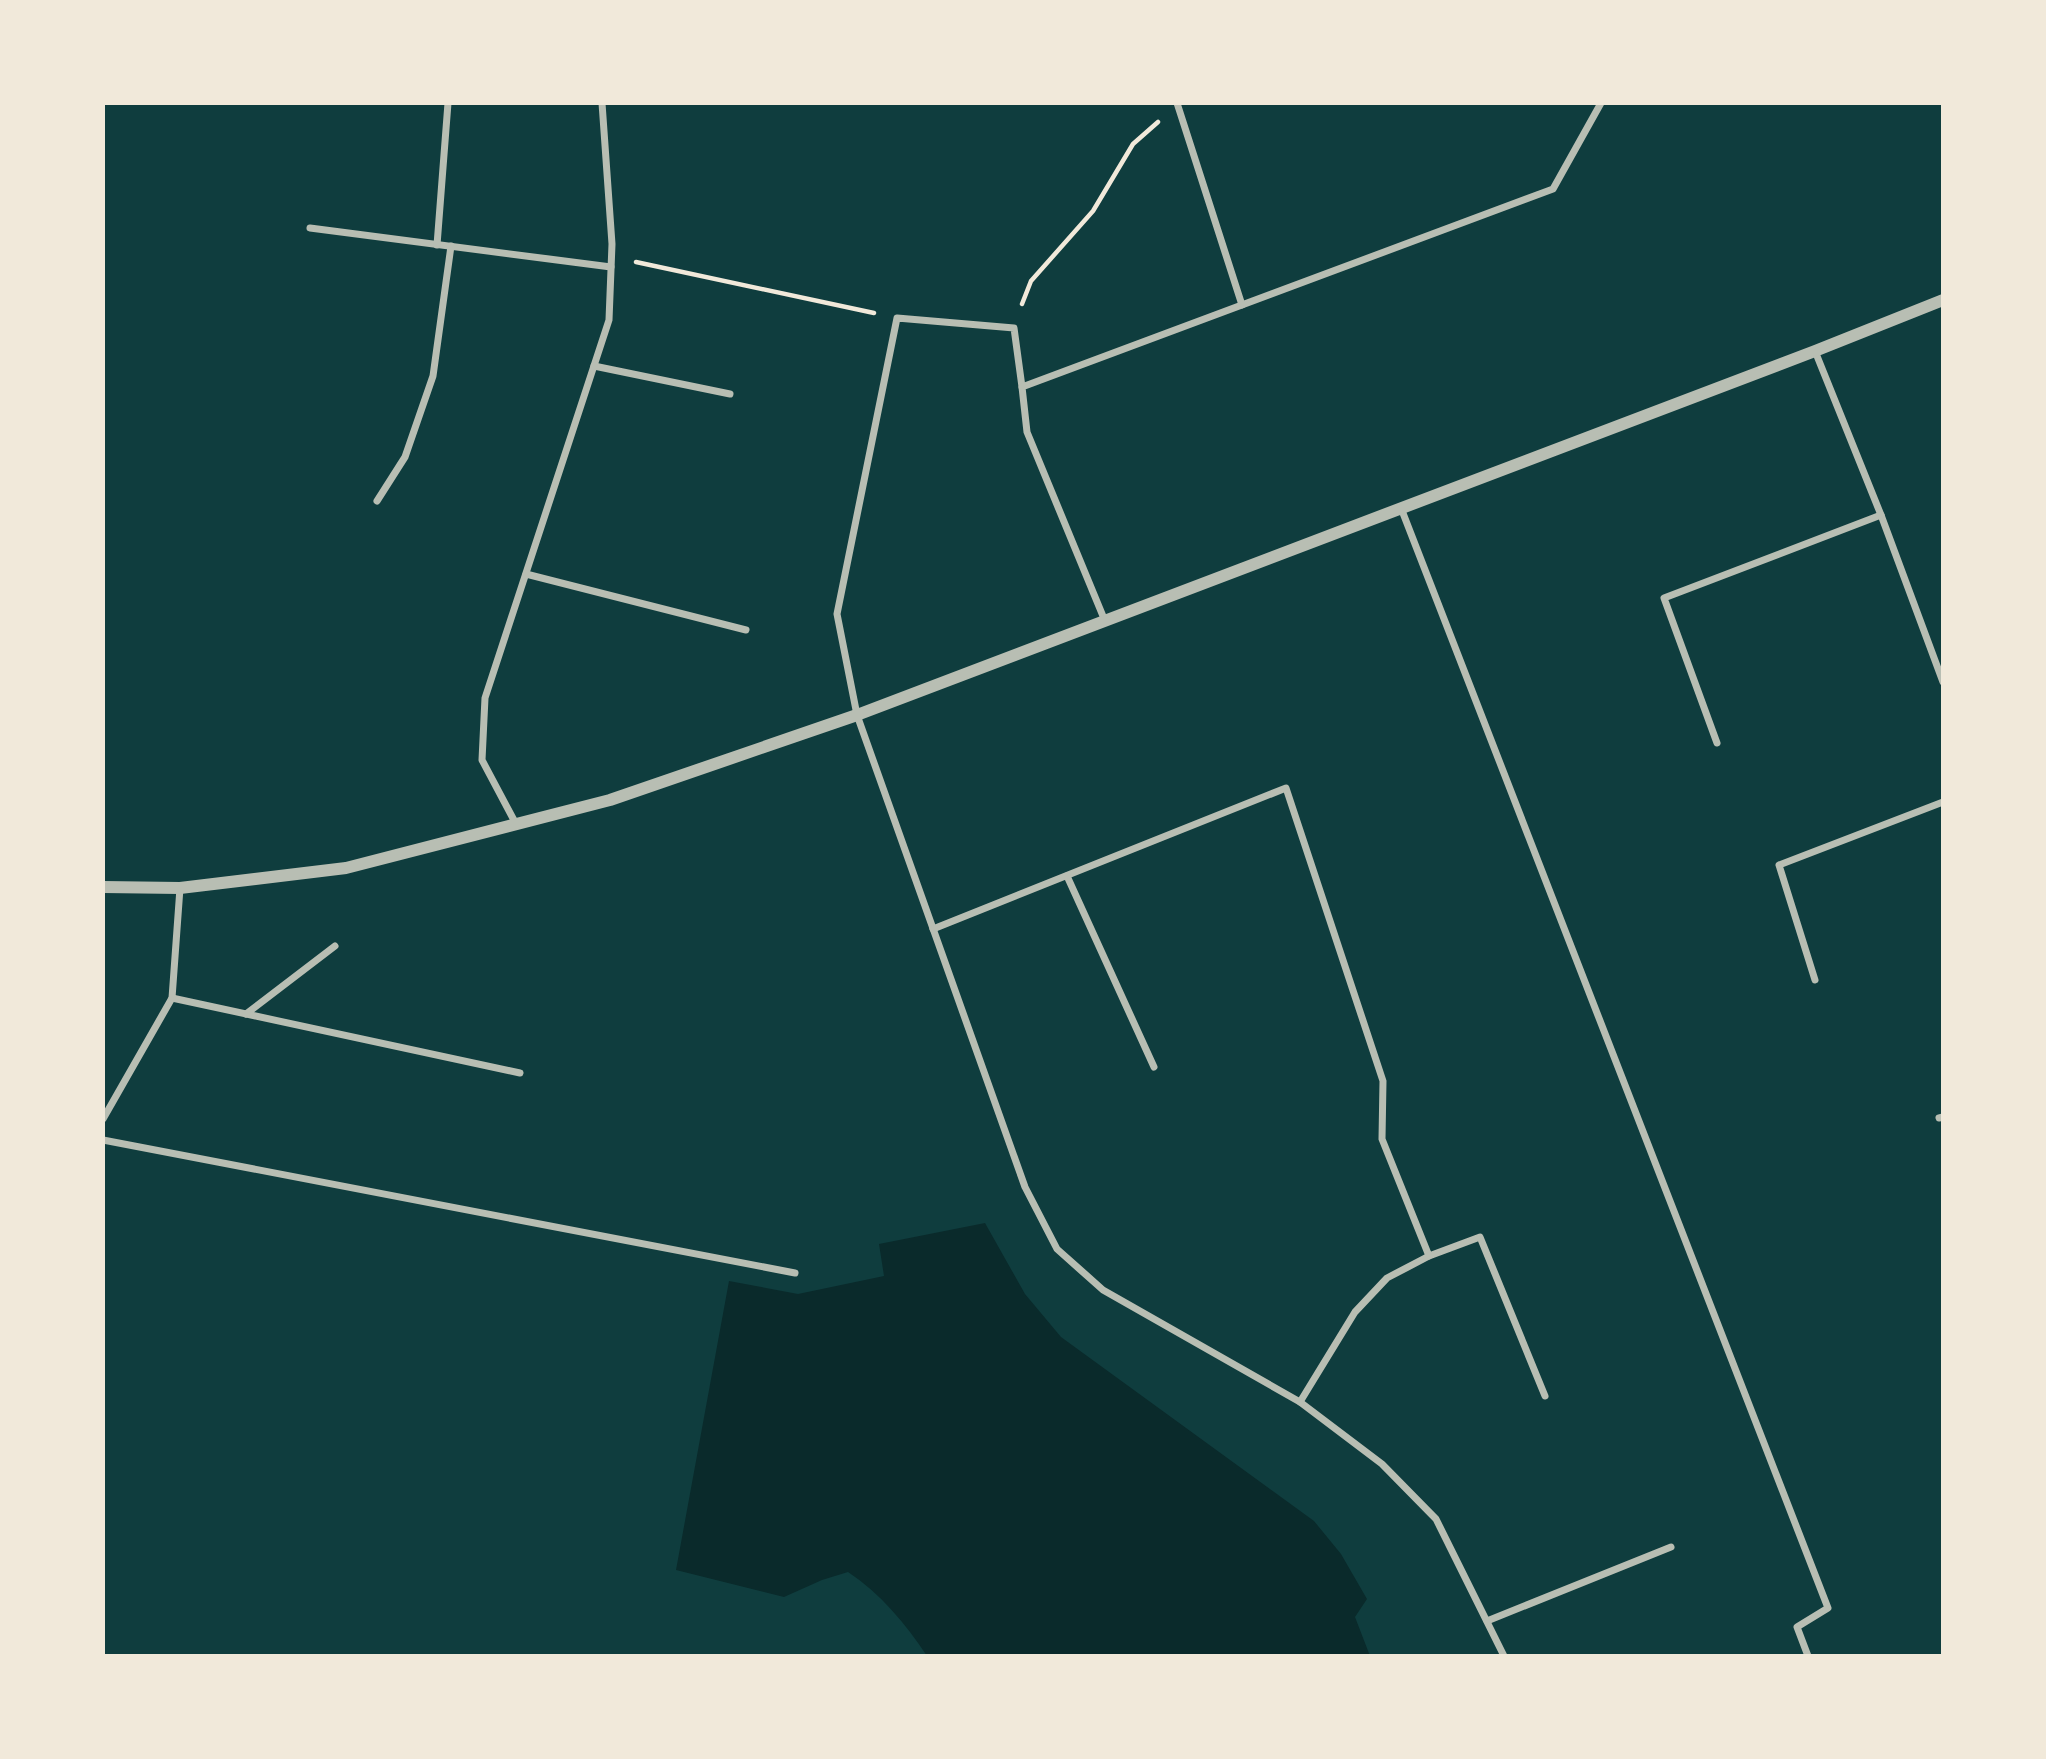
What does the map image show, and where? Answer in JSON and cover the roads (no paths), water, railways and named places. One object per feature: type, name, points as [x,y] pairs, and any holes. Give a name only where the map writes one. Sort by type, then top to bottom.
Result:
[{"type":"street","points":[[437,245],[448,103]]},
{"type":"street","points":[[516,825],[482,760],[485,698],[609,320],[611,257],[602,103]]},
{"type":"street","points":[[1022,387],[1553,189],[1601,103]]},
{"type":"street","points":[[1176,104],[1242,305]]},
{"type":"street","points":[[310,228],[611,267]]},
{"type":"street","points":[[377,501],[405,457],[433,376],[451,246]]},
{"type":"street","points":[[103,887],[180,888],[346,868],[610,800],[858,715],[1943,300]]},
{"type":"street","points":[[1105,621],[1027,432],[1014,328],[897,318],[838,614],[858,715],[1025,1187],[1057,1249],[1103,1290],[1300,1402],[1382,1464],[1436,1519],[1504,1656]]},
{"type":"street","points":[[1815,351],[1943,682]]},
{"type":"street","points":[[594,366],[730,394]]},
{"type":"street","points":[[1401,508],[1828,1608],[1797,1627],[1808,1656]]},
{"type":"street","points":[[1717,743],[1664,598],[1881,516]]},
{"type":"street","points":[[526,574],[746,630]]},
{"type":"street","points":[[933,929],[1286,788],[1383,1081],[1382,1139],[1429,1256]]},
{"type":"street","points":[[1815,980],[1779,865],[1943,802]]},
{"type":"street","points":[[1067,876],[1154,1067]]},
{"type":"street","points":[[103,1119],[172,998],[180,888]]},
{"type":"street","points":[[246,1014],[335,946]]},
{"type":"street","points":[[172,998],[520,1073]]},
{"type":"street","points":[[103,1140],[795,1273]]},
{"type":"street","points":[[1300,1402],[1355,1311],[1387,1278],[1429,1256],[1480,1237],[1545,1396]]},
{"type":"street","points":[[1487,1621],[1671,1547]]},
{"type":"water","points":[[985,1223],[1025,1294],[1061,1337],[1314,1521],[1341,1554],[1367,1599],[1355,1617],[1370,1656],[927,1656],[892,1610],[848,1572],[784,1597],[676,1570],[729,1281],[798,1294],[884,1276],[879,1244]]}]
